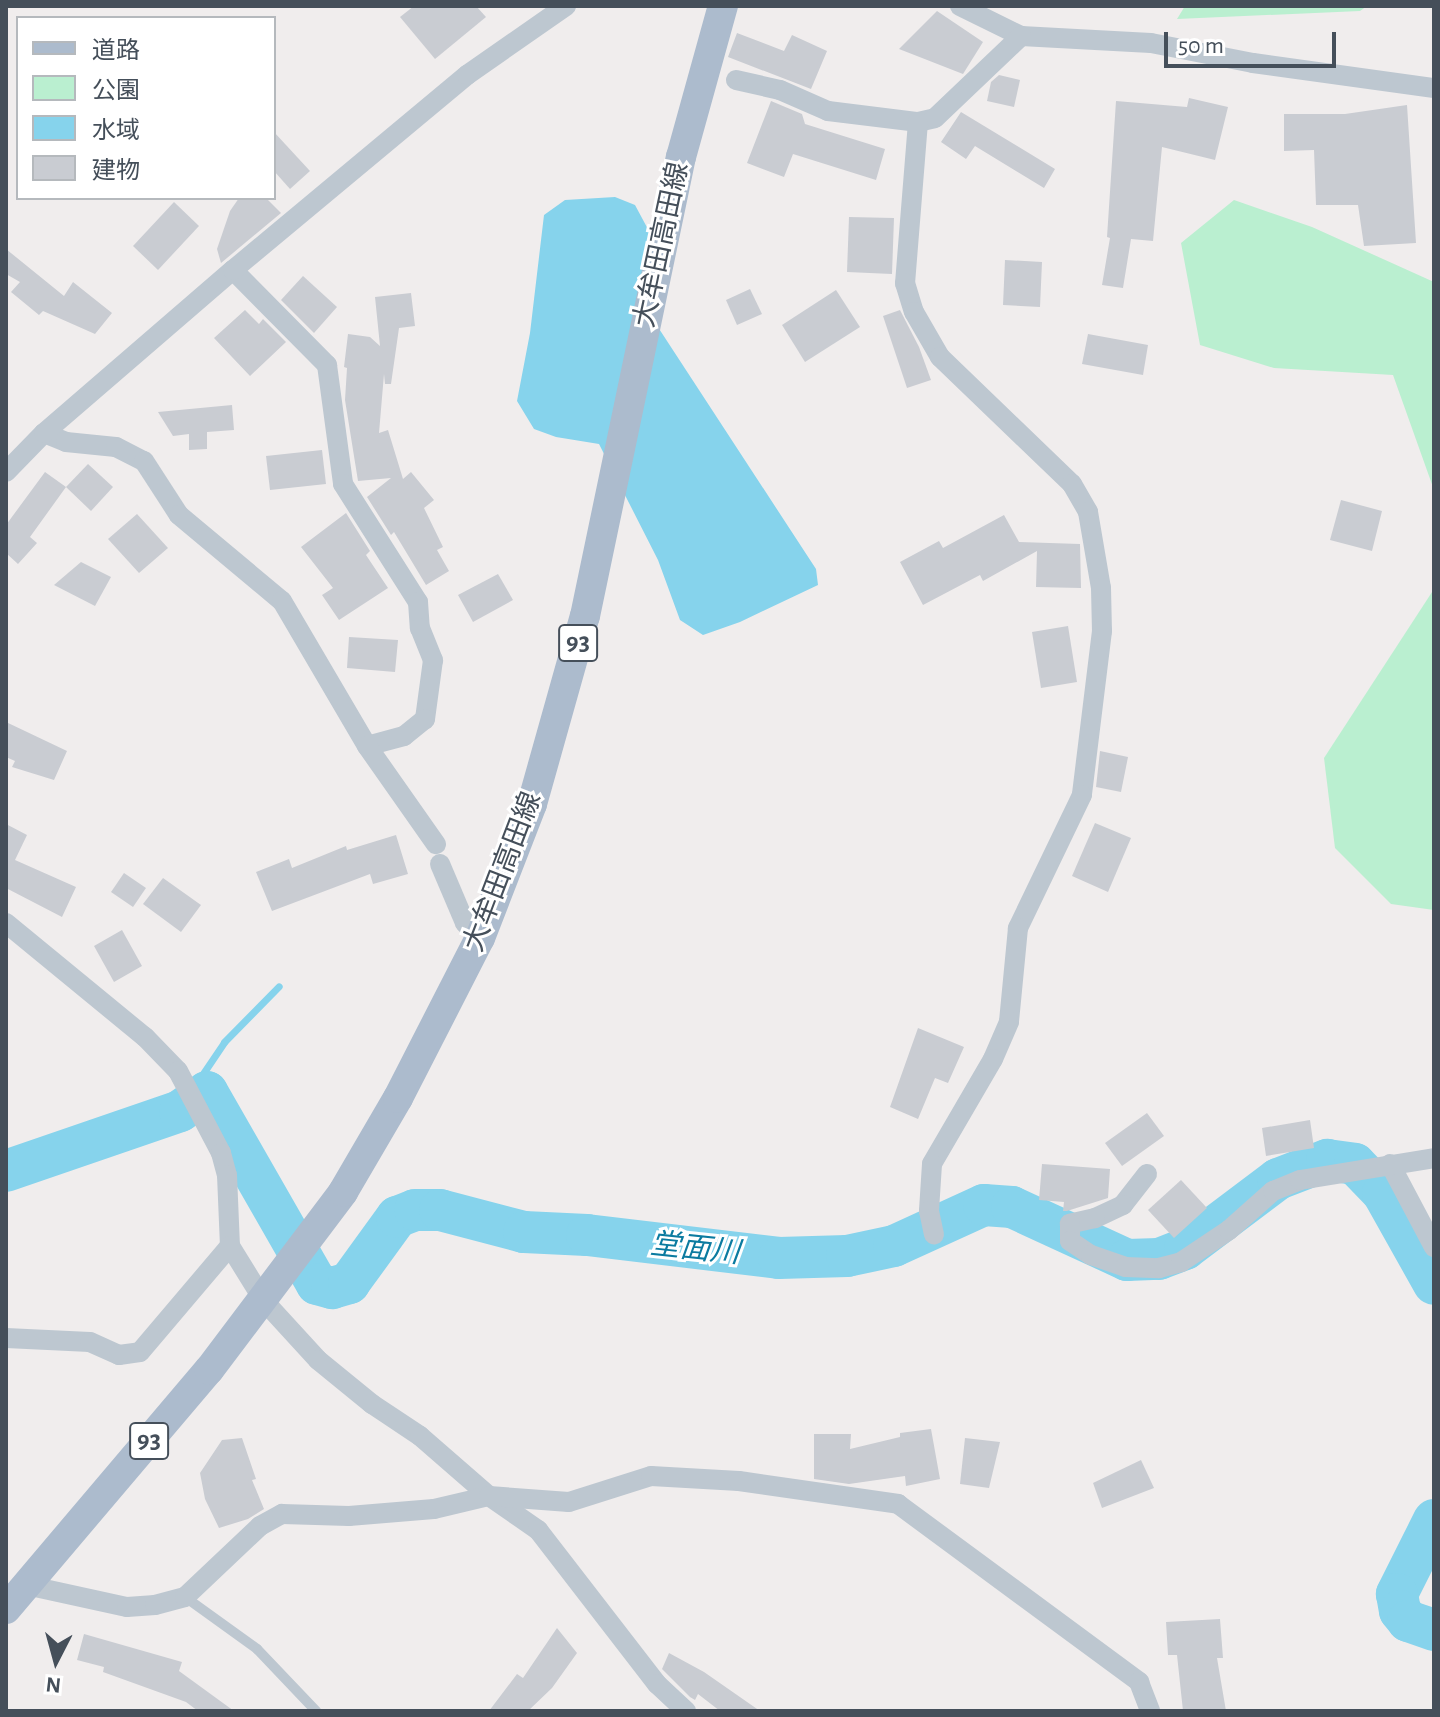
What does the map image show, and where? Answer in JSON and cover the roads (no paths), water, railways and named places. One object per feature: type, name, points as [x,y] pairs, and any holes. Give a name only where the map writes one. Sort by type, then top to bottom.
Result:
[{"type":"main road","name":"大牟田高田線","points":[[6,1609],[264,1301],[312,1236],[343,1192],[398,1098],[480,938],[532,804],[585,616],[681,157],[723,6]]},
{"type":"street","points":[[6,472],[44,433],[233,270],[467,75],[566,6]]},
{"type":"street","points":[[960,6],[1021,36],[1151,43],[1253,63],[1434,88]]},
{"type":"street","points":[[736,80],[780,90],[828,111],[918,122],[935,118],[1021,36]]},
{"type":"street","points":[[918,122],[905,283],[914,312],[940,357],[1072,484],[1088,512],[1101,588],[1102,631],[1082,795],[1018,928],[1009,1022],[993,1059],[932,1164],[929,1211],[934,1234]]},
{"type":"street","points":[[233,270],[327,365],[343,484],[418,602],[420,628],[433,660],[425,719],[404,736],[367,746]]},
{"type":"street","points":[[44,433],[66,442],[116,447],[144,461],[179,515],[282,601],[367,746],[438,854],[465,923],[480,938]]},
{"type":"street","points":[[6,923],[145,1037],[178,1071],[221,1153],[227,1175],[230,1246],[264,1301],[318,1360],[372,1404],[420,1436],[489,1496],[538,1530],[657,1684],[686,1711]]},
{"type":"street","points":[[1147,1174],[1123,1205],[1095,1218],[1070,1224],[1070,1241],[1091,1255],[1125,1267],[1159,1268],[1181,1262],[1217,1238],[1273,1191],[1300,1180],[1434,1158]]},
{"type":"street","points":[[1390,1164],[1434,1247]]},
{"type":"street","points":[[6,1338],[90,1342],[119,1355],[140,1352],[230,1246]]},
{"type":"street","points":[[26,1585],[127,1607],[155,1605],[185,1597],[260,1526],[282,1514],[349,1516],[434,1509],[489,1496],[569,1502],[651,1476],[739,1481],[898,1504],[1139,1682],[1150,1711]]},
{"type":"lane","points":[[185,1597],[257,1649],[316,1711]]},
{"type":"water","points":[[615,197],[635,205],[657,246],[652,318],[816,569],[818,585],[740,622],[703,635],[680,620],[658,560],[599,444],[556,437],[534,429],[517,401],[530,333],[544,215],[565,200]]},
{"type":"waterway","points":[[207,1092],[202,1075],[224,1042],[279,986]]},
{"type":"waterway","name":"堂面川","points":[[6,1171],[180,1111],[207,1092],[317,1284],[332,1288],[349,1283],[397,1217],[415,1210],[440,1210],[524,1232],[587,1235],[779,1258],[847,1256],[894,1246],[984,1205],[1012,1207],[1127,1260],[1159,1259],[1185,1249],[1278,1179],[1327,1160],[1355,1164],[1383,1193],[1434,1284]]},
{"type":"waterway","name":"堂面川","points":[[1434,1520],[1397,1594],[1400,1611],[1408,1621],[1434,1630]]}]
